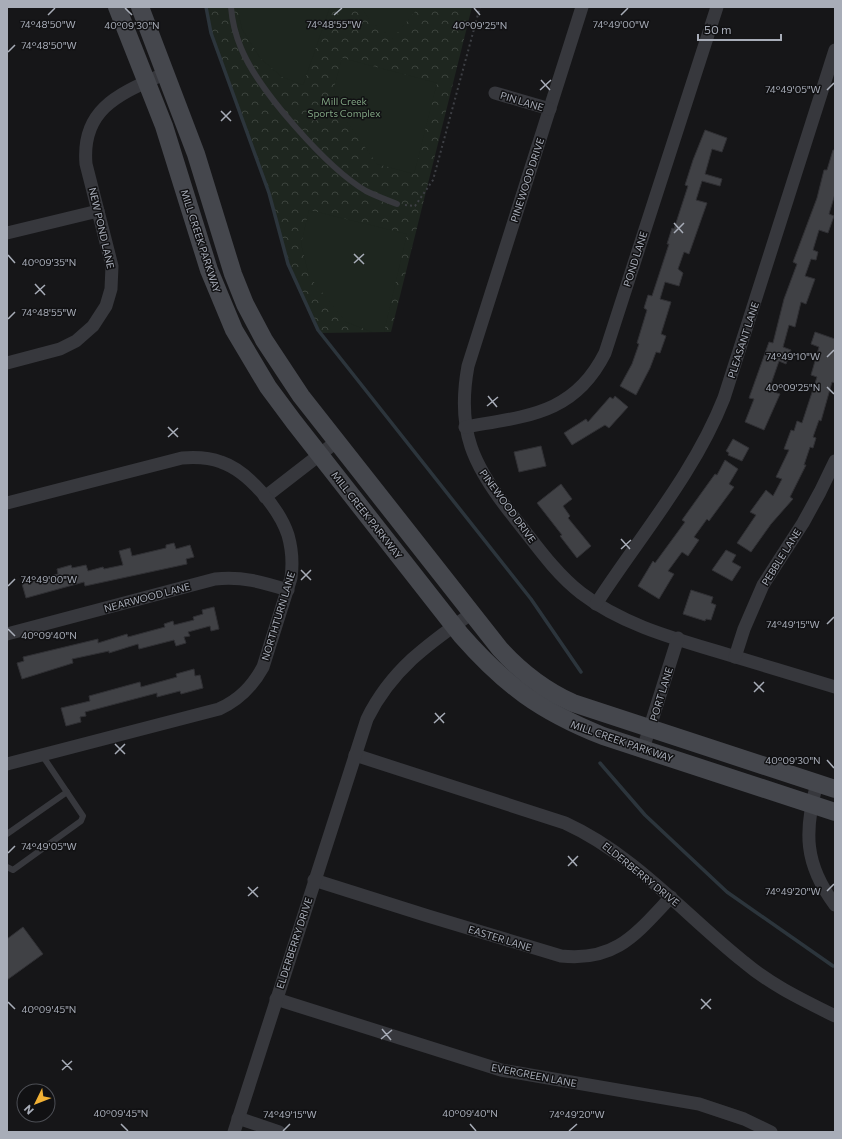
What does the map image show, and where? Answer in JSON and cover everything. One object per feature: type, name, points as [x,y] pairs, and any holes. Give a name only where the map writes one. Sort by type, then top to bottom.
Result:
[{"type":"main road","name":"MILL CREEK PARKWAY","points":[[117,7],[147,82],[178,168],[209,270],[226,313],[250,359],[268,386],[320,454],[454,626],[480,656],[500,676],[545,710],[577,726],[835,812]]},
{"type":"main road","name":"MILL CREEK PARKWAY","points":[[140,7],[196,154],[224,251],[245,304],[264,340],[283,371],[336,442],[512,662],[541,686],[573,704],[835,789]]},
{"type":"street","name":"PINEWOOD DRIVE","points":[[582,7],[468,366],[463,403],[465,428],[475,459],[485,478],[508,510],[563,576],[596,604],[632,623],[735,657],[835,687]]},
{"type":"street","name":"POND LANE","points":[[465,428],[534,414],[550,408],[579,390],[600,363],[605,353],[717,7]]},
{"type":"street","name":"PLEASANT LANE","points":[[596,604],[695,458],[716,419],[835,50]]},
{"type":"street","name":"NEW POND LANE","points":[[7,363],[60,349],[76,341],[85,334],[100,317],[109,295],[112,278],[111,260],[86,164],[86,148],[89,132],[99,114],[113,98],[166,73]]},
{"type":"street","name":"PIN LANE","points":[[495,93],[550,109]]},
{"type":"street","points":[[7,234],[98,211]]},
{"type":"street","points":[[265,497],[336,442]]},
{"type":"street","name":"NORTHTURN LANE","points":[[7,503],[182,458],[198,457],[223,462],[238,470],[251,481],[278,514],[287,534],[292,567],[288,590],[263,667],[249,689],[228,705],[219,709],[7,764]]},
{"type":"street","name":"PEBBLE LANE","points":[[735,657],[744,629],[763,585],[803,523],[835,461]]},
{"type":"street","name":"NEARWOOD LANE","points":[[7,634],[215,579],[247,578],[288,590]]},
{"type":"street","name":"ELDERBERRY DRIVE","points":[[234,1132],[314,880],[368,719],[386,686],[398,671],[472,613]]},
{"type":"street","name":"PORT LANE","points":[[643,749],[678,638]]},
{"type":"street","name":"ELDERBERRY DRIVE","points":[[355,755],[565,822],[600,840],[617,852],[671,897],[745,964],[778,986],[834,1011]]},
{"type":"street","points":[[817,783],[811,804],[808,836],[812,862],[818,879],[835,905]]},
{"type":"street","name":"EASTER LANE","points":[[314,880],[561,956],[576,958],[598,955],[619,947],[635,936],[671,897]]},
{"type":"street","name":"EVERGREEN LANE","points":[[276,999],[501,1070],[699,1104],[744,1119],[771,1132]]},
{"type":"street","points":[[238,1118],[279,1132]]},
{"type":"lane","points":[[231,7],[241,48],[257,77],[276,104],[306,138],[339,171],[366,191],[397,204]]},
{"type":"lane","points":[[7,867],[13,870],[80,821],[83,816],[42,755]]},
{"type":"lane","points":[[7,834],[67,792]]},
{"type":"path","points":[[397,204],[415,206],[433,180],[480,7]]},
{"type":"green space","name":"Mill Creek Sports Complex","points":[[207,7],[472,7],[391,332],[321,333],[288,264],[270,199],[211,33]]},
{"type":"green space","points":[[237,7],[330,7],[303,85],[282,77],[260,58],[242,29]]},
{"type":"green space","points":[[361,7],[419,7],[392,39],[369,19]]},
{"type":"green space","points":[[342,58],[437,83],[414,174],[377,164],[343,116],[334,88]]},
{"type":"green space","points":[[309,210],[407,234],[384,332],[372,332],[346,322],[309,276],[301,244]]},
{"type":"building","points":[[705,130],[727,138],[722,152],[712,149],[705,174],[722,179],[720,186],[702,181],[696,200],[707,203],[689,254],[684,252],[678,269],[683,273],[679,286],[665,282],[660,299],[671,302],[661,334],[666,336],[660,353],[656,352],[650,368],[636,395],[620,386],[632,364],[639,344],[637,343],[647,310],[644,308],[648,295],[652,296],[669,244],[667,244],[672,228],[674,229],[688,186],[685,185]]},
{"type":"building","points":[[833,150],[835,150],[835,194],[829,214],[834,216],[828,233],[819,230],[813,250],[818,252],[816,260],[811,259],[805,276],[815,279],[806,304],[801,302],[795,327],[789,325],[783,347],[791,350],[786,364],[779,361],[771,384],[776,386],[774,392],[780,394],[764,430],[745,422],[754,399],[749,398],[769,342],[773,343],[784,299],[797,264],[793,262],[817,198],[824,170],[827,170]]},
{"type":"building","points":[[815,332],[835,339],[835,383],[832,382],[821,421],[819,420],[813,437],[816,438],[813,448],[810,447],[804,465],[806,465],[790,497],[793,499],[771,524],[751,552],[737,543],[756,515],[750,512],[766,490],[773,496],[782,479],[776,477],[789,450],[784,449],[791,430],[794,431],[797,421],[802,423],[817,377],[811,375],[819,347],[811,344]]},
{"type":"building","points":[[615,396],[628,407],[609,428],[605,425],[572,445],[564,433],[586,419],[588,422],[610,397],[613,399]]},
{"type":"building","points":[[733,439],[749,448],[742,461],[728,455],[729,453],[726,451]]},
{"type":"building","points":[[541,446],[546,466],[519,472],[514,452]]},
{"type":"building","points":[[725,460],[738,469],[729,484],[734,487],[709,521],[707,519],[694,537],[699,540],[688,556],[682,552],[668,571],[674,574],[659,599],[638,586],[653,561],[655,563],[685,522],[682,520],[715,474],[717,475]]},
{"type":"building","points":[[561,484],[572,499],[563,506],[570,516],[568,518],[591,546],[577,558],[560,536],[562,535],[537,503]]},
{"type":"building","points":[[174,543],[176,549],[190,545],[194,557],[186,559],[187,564],[85,586],[84,582],[26,598],[22,584],[58,574],[57,569],[71,565],[72,568],[86,565],[88,571],[103,567],[104,569],[123,565],[119,551],[130,548],[132,556],[166,548],[166,545]]},
{"type":"building","points":[[726,550],[736,555],[732,562],[741,567],[732,581],[712,570]]},
{"type":"building","points":[[691,590],[713,597],[711,603],[716,605],[711,620],[706,619],[705,621],[683,614]]},
{"type":"building","points":[[214,607],[219,629],[211,631],[210,626],[188,632],[190,636],[184,637],[186,643],[176,646],[174,640],[139,649],[138,644],[109,653],[109,651],[72,659],[73,663],[22,679],[17,663],[24,661],[23,657],[98,639],[98,643],[127,634],[128,637],[165,627],[164,624],[173,621],[174,625],[194,620],[193,617],[203,614],[202,610]]},
{"type":"building","points":[[194,669],[195,676],[200,675],[203,688],[181,694],[180,691],[157,697],[157,693],[85,712],[86,716],[80,717],[81,722],[66,726],[61,708],[90,701],[89,696],[140,682],[141,687],[177,677],[176,674]]},
{"type":"building","points":[[23,927],[43,954],[7,980],[7,939]]},
{"type":"waterway","points":[[206,7],[211,33],[269,193],[288,264],[318,330],[531,599],[581,672]]},
{"type":"waterway","points":[[600,763],[645,815],[727,892],[833,966]]}]
